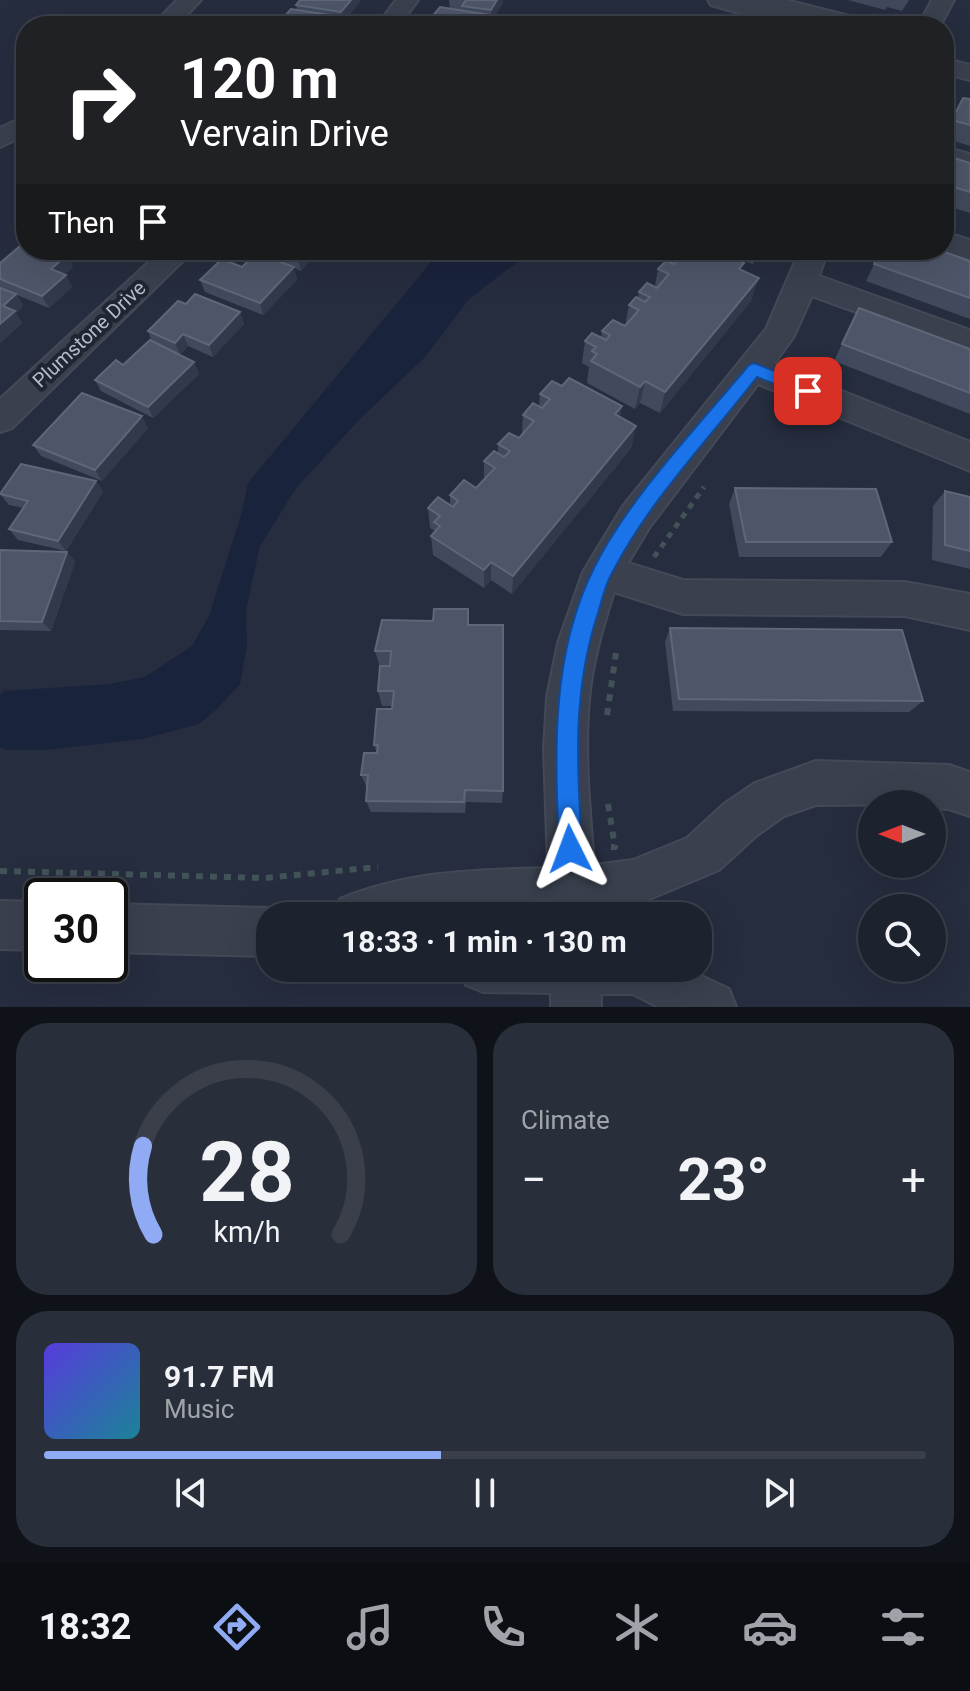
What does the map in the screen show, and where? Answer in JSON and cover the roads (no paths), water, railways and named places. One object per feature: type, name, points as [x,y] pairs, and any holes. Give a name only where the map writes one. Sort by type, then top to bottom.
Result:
[{"type":"street","points":[[173,16],[190,0]]},
{"type":"street","points":[[719,0],[775,16]]},
{"type":"street","points":[[760,0],[822,16]]},
{"type":"street","name":"Plumstone Drive","points":[[0,419],[169,260]]},
{"type":"street","points":[[572,885],[565,749],[568,697],[578,643],[619,578],[636,517],[778,336],[809,265],[970,342]]},
{"type":"street","points":[[754,369],[970,457]]},
{"type":"street","points":[[619,578],[683,597],[905,599],[970,612]]},
{"type":"street","points":[[407,902],[456,894],[633,883],[703,854],[740,820],[771,799],[816,783],[949,787],[970,794]]},
{"type":"street","points":[[0,925],[24,926]]},
{"type":"street","points":[[128,928],[256,932]]},
{"type":"street","points":[[660,982],[711,1007]]},
{"type":"water","points":[[433,260],[520,260],[469,299],[425,357],[361,418],[296,488],[260,546],[246,610],[247,646],[240,684],[217,709],[199,724],[142,739],[46,750],[7,750],[0,747],[0,695],[4,691],[110,684],[145,677],[192,646],[209,616],[242,512],[248,483]]}]
